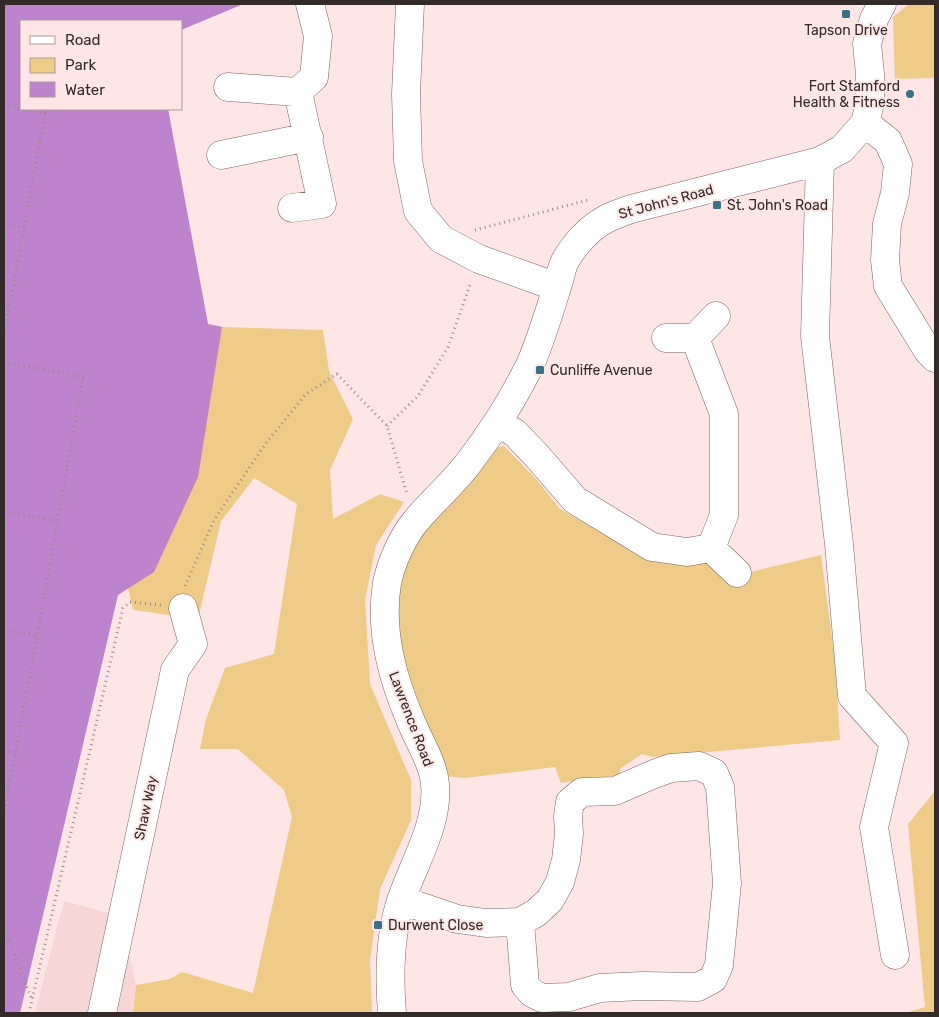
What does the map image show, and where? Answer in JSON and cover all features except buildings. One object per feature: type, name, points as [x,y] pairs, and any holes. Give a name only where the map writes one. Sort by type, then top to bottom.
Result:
[{"type":"street","points":[[228,88],[298,92],[314,77],[318,36],[310,4]]},
{"type":"street","points":[[410,4],[406,94],[408,161],[418,211],[441,239],[478,260],[557,287]]},
{"type":"street","points":[[882,4],[874,19],[867,44],[870,103],[865,123],[888,141],[898,164],[895,193],[887,224],[885,260],[888,286],[933,352]]},
{"type":"street","points":[[292,208],[322,204],[298,92]]},
{"type":"street","name":"St John's Road","points":[[557,287],[564,263],[576,246],[604,220],[631,209],[820,161],[842,149],[865,123]]},
{"type":"street","points":[[221,155],[309,137]]},
{"type":"street","points":[[820,161],[815,336],[839,544],[852,696],[894,743],[874,827],[895,956]]},
{"type":"street","name":"Lawrence Road","points":[[392,1013],[390,994],[391,951],[401,900],[426,839],[434,808],[435,784],[429,762],[407,712],[389,661],[385,620],[387,582],[398,550],[416,521],[468,464],[498,423],[530,362],[557,287]]},
{"type":"street","points":[[666,338],[695,338],[716,316]]},
{"type":"street","points":[[695,338],[724,414],[724,515],[711,548]]},
{"type":"street","points":[[498,423],[515,433],[575,500],[652,547],[687,552],[711,548]]},
{"type":"street","points":[[711,548],[737,573]]},
{"type":"street","name":"Shaw Way","points":[[102,1013],[175,670],[193,644],[183,608]]},
{"type":"street","points":[[401,900],[456,919],[486,923],[520,922],[536,913],[550,900],[560,882],[566,860],[570,802],[582,792],[616,790],[671,768],[698,766],[714,773],[720,786],[727,883],[719,965],[713,979],[698,988],[642,986],[600,988],[569,997],[542,998],[532,994],[526,985],[520,922]]},
{"type":"path","points":[[4,105],[20,109]]},
{"type":"path","points":[[4,335],[45,113],[28,110]]},
{"type":"path","points":[[441,239],[606,196],[616,215]]},
{"type":"path","points":[[4,224],[24,228]]},
{"type":"path","points":[[387,426],[418,396],[448,346],[478,260]]},
{"type":"path","points":[[4,362],[83,377],[4,813]]},
{"type":"path","points":[[29,1013],[123,608],[130,602],[183,608],[184,588],[214,520],[266,443],[306,394],[337,374],[387,426],[416,521]]},
{"type":"path","points":[[4,511],[57,521]]},
{"type":"path","points":[[4,630],[37,636]]},
{"type":"path","points":[[4,750],[16,752]]},
{"type":"path","points":[[4,926],[33,1002]]},
{"type":"shaded area","points":[[64,901],[126,918],[128,950],[136,985],[133,1013],[35,1013]]},
{"type":"green space","points":[[909,4],[935,4],[935,78],[895,79],[893,17]]},
{"type":"green space","points":[[168,110],[208,324],[222,327],[323,330],[329,371],[353,419],[330,470],[333,519],[380,494],[404,502],[376,545],[365,600],[370,684],[411,780],[411,820],[380,889],[370,960],[372,1013],[133,1013],[136,985],[170,979],[182,972],[253,993],[292,817],[284,790],[238,749],[200,749],[206,719],[225,668],[274,654],[297,504],[254,478],[221,521],[198,619],[133,610],[128,588],[118,594],[20,1013],[4,1013]]},
{"type":"green space","points":[[504,446],[536,479],[560,509],[589,526],[702,559],[725,578],[821,555],[835,660],[840,740],[653,757],[642,754],[621,768],[619,775],[561,783],[555,767],[464,778],[444,776],[419,710],[403,660],[396,605],[403,570],[423,528],[494,448]]},
{"type":"green space","points":[[935,791],[935,1013],[905,1013],[925,1007],[908,824]]},
{"type":"water","points":[[4,4],[241,5],[182,30],[182,20],[20,20],[20,110],[168,110],[208,324],[222,327],[198,477],[154,572],[118,595],[20,1013],[4,1013]]},
{"type":"place","name":"Tapson Drive","points":[[846,14]]},
{"type":"place","name":"Fort Stamford Health & Fitness","points":[[910,94]]},
{"type":"place","name":"St. John's Road","points":[[717,205]]},
{"type":"place","name":"Cunliffe Avenue","points":[[540,370]]},
{"type":"place","name":"Durwent Close","points":[[378,925]]}]
